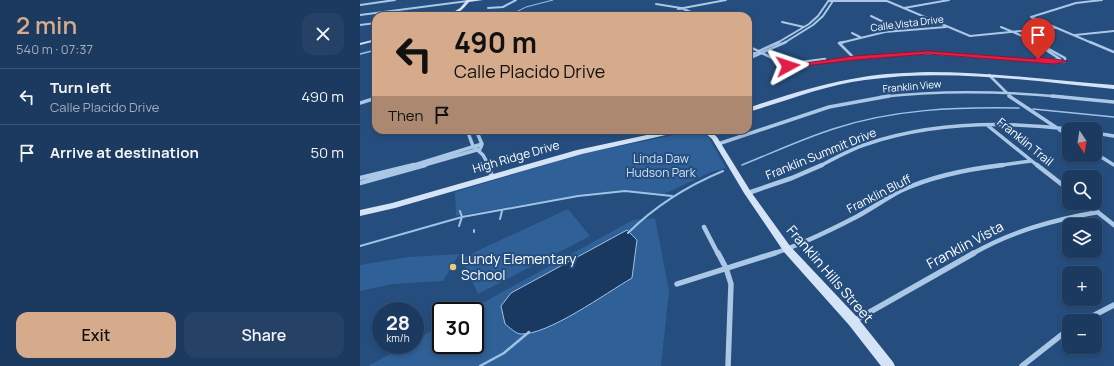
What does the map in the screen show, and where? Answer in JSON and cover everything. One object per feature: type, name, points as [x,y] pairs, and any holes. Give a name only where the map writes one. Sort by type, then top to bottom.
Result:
[{"type":"street","points":[[360,5],[395,0]]},
{"type":"street","points":[[376,12],[482,0]]},
{"type":"street","points":[[488,8],[502,7],[512,4],[516,0]]},
{"type":"street","points":[[678,8],[717,0]]},
{"type":"street","points":[[712,1],[726,0]]},
{"type":"street","points":[[859,2],[877,0]]},
{"type":"street","points":[[752,57],[803,27],[832,1],[859,2],[887,0],[972,35],[1054,28]]},
{"type":"street","points":[[906,8],[949,0]]},
{"type":"street","points":[[1102,0],[1076,3],[1031,17],[1114,52]]},
{"type":"street","points":[[456,12],[461,9],[468,1]]},
{"type":"street","points":[[752,54],[789,39],[809,28],[825,13],[832,1]]},
{"type":"street","points":[[686,12],[678,8],[656,4],[678,8],[690,12]]},
{"type":"street","points":[[906,8],[923,17],[972,35],[1015,33],[1030,30]]},
{"type":"street","points":[[360,14],[372,12]]},
{"type":"street","points":[[820,13],[825,13]]},
{"type":"street","points":[[871,16],[900,30]]},
{"type":"street","points":[[923,17],[927,16]]},
{"type":"street","points":[[782,22],[809,28]]},
{"type":"street","points":[[360,25],[372,24]]},
{"type":"street","name":"Calle Vista Drive","points":[[853,57],[840,43],[860,37],[900,30],[950,26]]},
{"type":"street","points":[[1001,27],[1037,44],[1065,61]]},
{"type":"street","points":[[1073,36],[1114,31]]},
{"type":"street","points":[[852,33],[860,37]]},
{"type":"street","points":[[1015,33],[1042,44],[1065,58],[1065,61]]},
{"type":"street","points":[[785,38],[789,39]]},
{"type":"street","points":[[360,44],[372,41]]},
{"type":"street","points":[[1037,44],[1042,44]]},
{"type":"street","points":[[752,46],[788,65],[853,57],[903,53],[950,52],[1054,62],[1065,61]]},
{"type":"street","points":[[1000,57],[1060,59]]},
{"type":"street","points":[[752,109],[827,85],[866,78],[912,74],[989,75],[1114,88]]},
{"type":"street","points":[[989,75],[1004,91],[1062,132]]},
{"type":"street","name":"Franklin View","points":[[752,134],[819,109],[876,97],[926,92],[1004,91],[1114,102]]},
{"type":"street","points":[[360,102],[372,98]]},
{"type":"street","name":"Franklin Summit Drive","points":[[748,193],[788,180],[846,152],[869,144],[925,130],[987,125],[1062,128]]},
{"type":"street","name":"Franklin Trail","points":[[987,125],[1062,185]]},
{"type":"street","points":[[468,134],[473,146],[480,149],[489,164],[492,177]]},
{"type":"street","points":[[478,134],[482,144],[480,149]]},
{"type":"street","name":"High Ridge Drive","points":[[360,213],[580,152],[661,134]]},
{"type":"street","name":"Franklin Hills Street","points":[[709,134],[716,141],[748,193],[787,249],[853,321],[889,366]]},
{"type":"street","name":"Franklin Hills Street","points":[[716,134],[717,136],[716,141]]},
{"type":"street","name":"Franklin View","points":[[716,141],[751,134]]},
{"type":"street","points":[[1102,134],[1114,136]]},
{"type":"street","points":[[360,183],[482,144]]},
{"type":"street","points":[[360,178],[375,177],[480,149]]},
{"type":"street","points":[[1102,157],[1114,165]]},
{"type":"street","name":"Franklin Bluff","points":[[677,284],[787,249],[856,217],[901,191],[930,180],[969,169],[1031,161]]},
{"type":"street","points":[[1095,210],[1114,225]]},
{"type":"street","name":"Franklin Vista","points":[[853,321],[978,250],[1014,233],[1054,220],[1098,212]]},
{"type":"street","points":[[704,227],[726,268],[731,284],[730,365]]},
{"type":"street","points":[[1097,314],[1114,305]]},
{"type":"street","points":[[1022,366],[1062,334]]},
{"type":"green space","name":"Linda Daw Hudson Park","points":[[679,134],[707,134],[726,168],[711,172],[664,194],[621,191],[594,193],[456,216],[455,192],[581,154]]},
{"type":"green space","points":[[568,209],[590,236],[478,294],[462,258]]},
{"type":"green space","points":[[655,218],[669,291],[661,366],[368,366],[390,354],[424,354],[424,335],[432,331],[432,354],[484,354],[484,302],[633,220]]},
{"type":"green space","points":[[459,254],[443,281],[393,284],[360,291],[360,265],[408,257]]},
{"type":"shaded area","points":[[627,230],[637,240],[632,278],[576,312],[545,328],[531,333],[520,334],[505,324],[501,306],[511,293]]},
{"type":"waterway","points":[[516,12],[526,7],[553,0]]},
{"type":"waterway","points":[[360,54],[372,51]]},
{"type":"waterway","points":[[742,165],[821,133],[856,122],[879,117],[902,113],[948,109],[1019,108]]},
{"type":"waterway","points":[[1033,109],[1114,117]]},
{"type":"waterway","points":[[628,233],[672,197],[723,171]]},
{"type":"waterway","points":[[462,217],[578,196],[625,191],[672,196]]},
{"type":"waterway","points":[[460,211],[462,217]]},
{"type":"waterway","points":[[500,219],[502,211]]},
{"type":"waterway","points":[[360,246],[462,217]]},
{"type":"waterway","points":[[459,226],[462,217]]},
{"type":"waterway","points":[[480,366],[504,353],[529,332]]},
{"type":"place","name":"Lundy Elementary School","points":[[453,267]]},
{"type":"route","points":[[788,66],[798,66],[854,58],[928,53],[950,53],[1054,62],[1065,61],[1060,59],[1038,59]]}]
